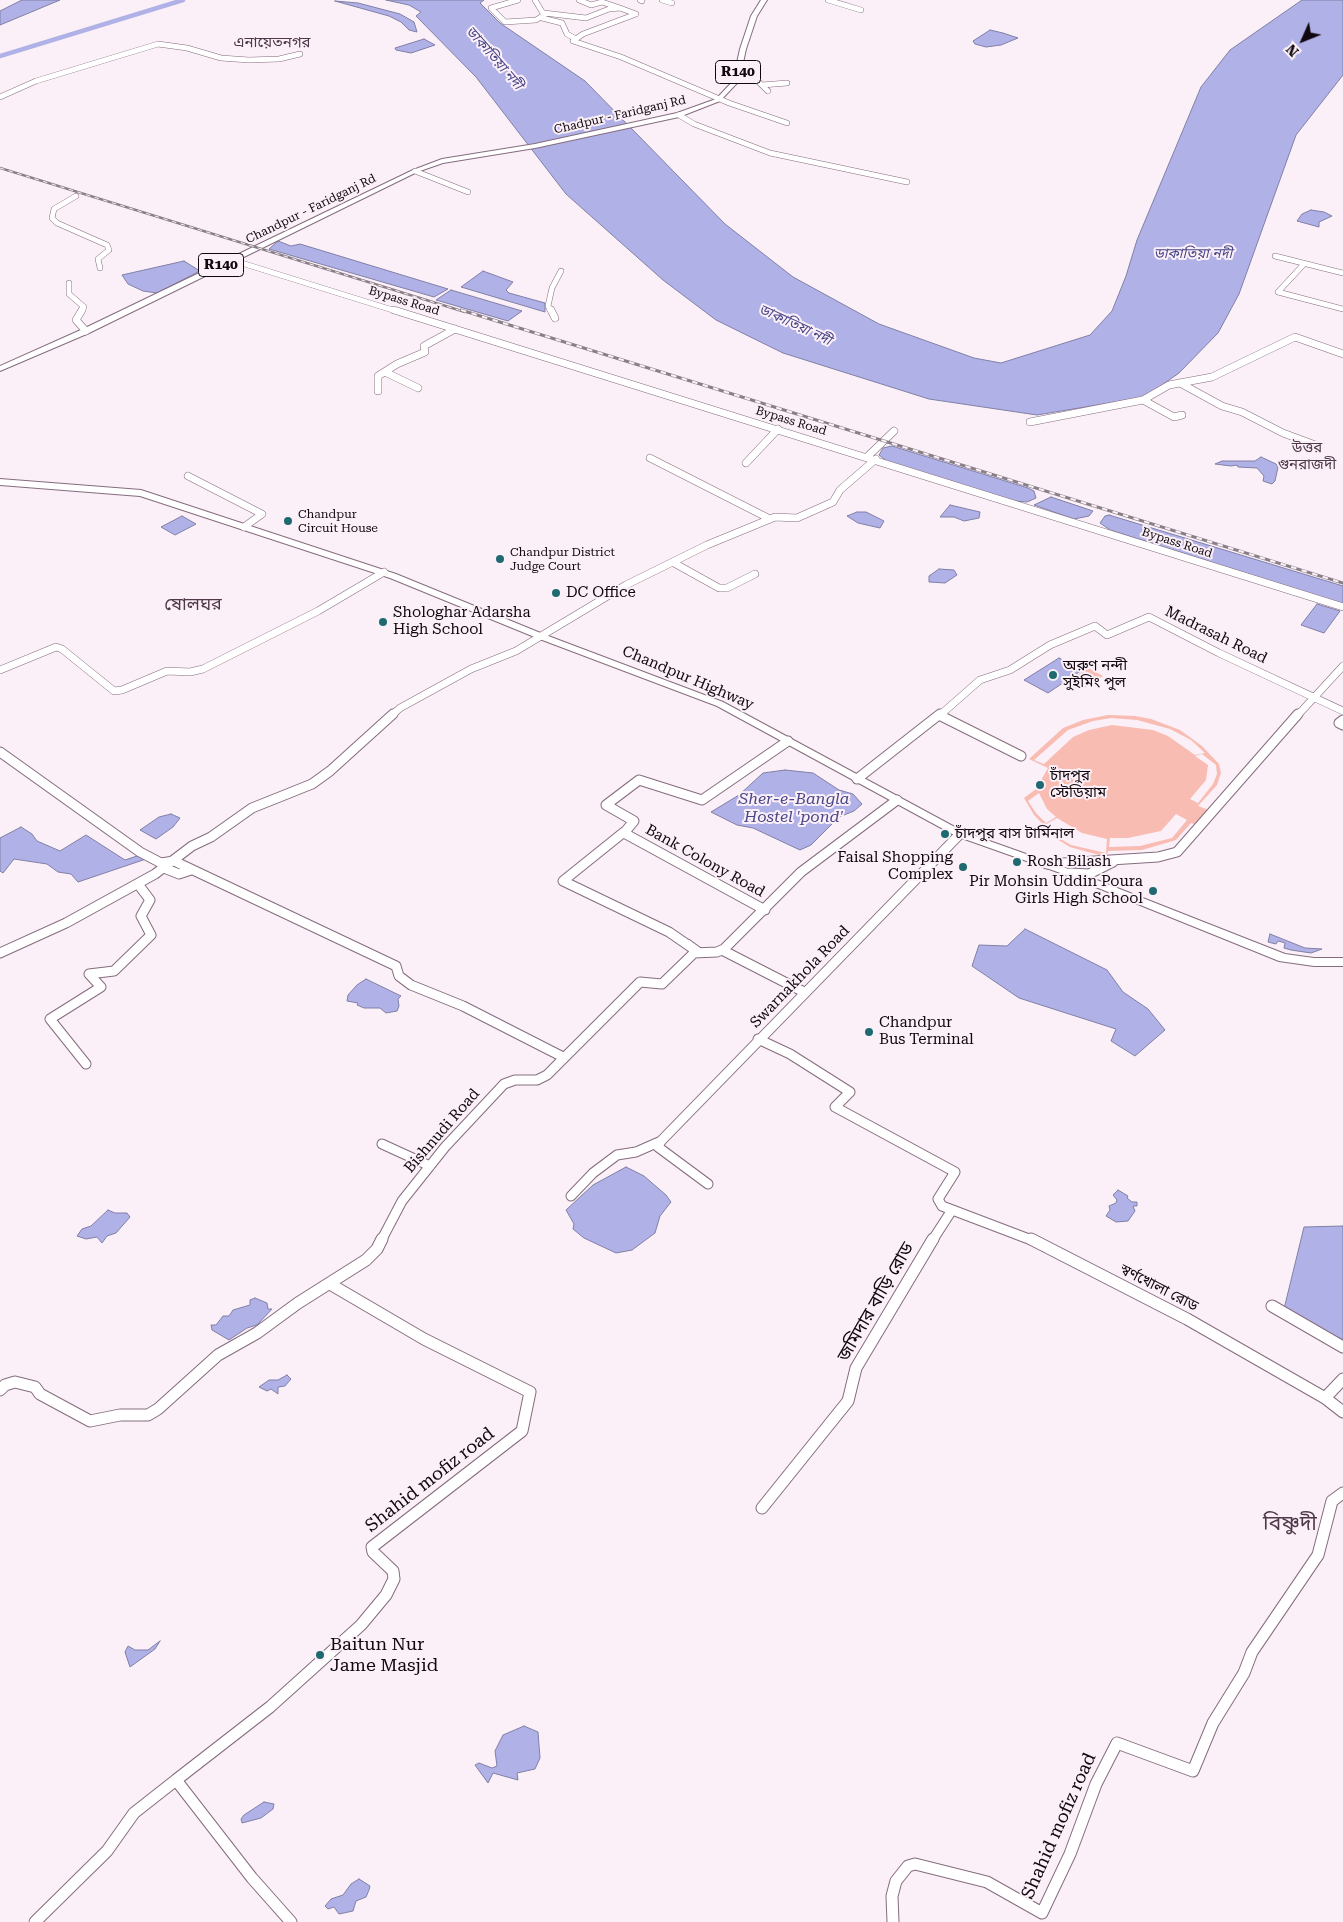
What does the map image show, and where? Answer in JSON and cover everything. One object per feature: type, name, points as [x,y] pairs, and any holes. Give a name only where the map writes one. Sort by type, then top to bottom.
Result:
[{"type":"main road","name":"Chadpur - Faridganj Rd","points":[[442,161],[535,146],[679,115],[720,99],[736,81],[743,50],[754,16],[764,0]]},
{"type":"main road","name":"Chandpur - Faridganj Rd","points":[[0,369],[86,331],[415,171],[442,161]]},
{"type":"main road","name":"Chandpur Highway","points":[[0,482],[141,493],[384,572],[540,636],[720,704],[960,834],[1047,864],[1283,958],[1343,962]]},
{"type":"street","points":[[518,0],[491,8],[505,22],[543,16],[586,18],[620,5]]},
{"type":"street","points":[[531,0],[537,0],[543,16],[562,23],[567,34],[576,39]]},
{"type":"street","points":[[579,0],[591,5],[602,2],[620,5],[636,14],[583,34],[572,41],[621,57],[720,99],[787,123]]},
{"type":"street","points":[[662,0],[672,3]]},
{"type":"street","points":[[828,0],[860,10]]},
{"type":"street","points":[[0,98],[36,81],[158,44],[186,48],[221,58],[249,60],[280,59],[300,54]]},
{"type":"street","points":[[741,65],[768,91]]},
{"type":"street","points":[[762,85],[788,83]]},
{"type":"street","points":[[679,115],[694,124],[770,152],[908,182]]},
{"type":"street","points":[[771,126],[780,122]]},
{"type":"street","points":[[415,171],[468,192]]},
{"type":"street","points":[[76,196],[54,209],[52,218],[56,223],[107,245],[109,250],[98,260],[100,268]]},
{"type":"street","points":[[1274,256],[1343,273]]},
{"type":"street","name":"Bypass Road","points":[[232,260],[876,459],[1343,607]]},
{"type":"street","points":[[1304,264],[1278,292],[1343,309]]},
{"type":"street","points":[[555,318],[548,306],[552,288],[561,271]]},
{"type":"street","points":[[69,283],[69,294],[84,308],[76,320],[86,331]]},
{"type":"street","points":[[378,391],[378,376],[397,364],[425,352],[424,346],[455,329]]},
{"type":"street","points":[[1030,422],[1152,398],[1161,389],[1212,377],[1251,356],[1271,350],[1295,337],[1343,354]]},
{"type":"street","points":[[387,372],[418,388]]},
{"type":"street","points":[[1180,383],[1222,406],[1242,412],[1283,433],[1318,446]]},
{"type":"street","points":[[1143,400],[1174,417],[1182,415]]},
{"type":"street","points":[[746,463],[778,429]]},
{"type":"street","points":[[867,457],[894,431]]},
{"type":"street","points":[[650,458],[770,519]]},
{"type":"street","points":[[0,953],[66,923],[138,884],[174,862],[192,846],[211,837],[252,808],[312,784],[330,771],[400,708],[471,669],[516,650],[626,585],[674,563],[707,545],[770,519],[779,516],[797,518],[833,502],[840,490],[876,459]]},
{"type":"street","points":[[188,476],[262,514],[244,527]]},
{"type":"street","points":[[674,563],[719,588],[727,588],[755,574]]},
{"type":"street","points":[[0,670],[56,647],[62,649],[114,691],[122,690],[167,671],[190,672],[203,669],[318,610],[384,572]]},
{"type":"street","name":"Madrasah Road","points":[[857,779],[939,715],[980,680],[1010,670],[1050,645],[1095,626],[1107,635],[1149,617],[1219,653],[1314,697]]},
{"type":"street","points":[[1047,864],[1164,856],[1177,852],[1237,782],[1343,666]]},
{"type":"street","points":[[1314,697],[1343,712]]},
{"type":"street","points":[[939,715],[1021,756]]},
{"type":"street","points":[[1343,720],[1339,723],[1343,725]]},
{"type":"street","name":"Bank Colony Road","points":[[567,878],[624,832],[634,820],[606,805],[639,780],[702,800],[788,741]]},
{"type":"street","points":[[0,752],[140,852],[161,862],[174,862],[396,966],[399,976],[412,984],[463,1006],[563,1058]]},
{"type":"street","points":[[722,950],[765,910],[800,872],[898,800]]},
{"type":"street","name":"Bank Colony Road","points":[[624,832],[765,910]]},
{"type":"street","name":"Swarnakhola Road","points":[[661,1141],[804,992],[960,834]]},
{"type":"street","points":[[1070,873],[1089,874],[1115,860]]},
{"type":"street","points":[[164,868],[179,874],[191,870]]},
{"type":"street","points":[[567,878],[563,881],[564,883],[669,932],[698,952],[722,950],[804,992]]},
{"type":"street","points":[[86,1064],[50,1019],[101,987],[89,974],[114,971],[142,946],[151,935],[140,916],[150,900],[138,884]]},
{"type":"street","points":[[687,944],[698,952]]},
{"type":"street","name":"Bishnudi Road","points":[[0,1390],[5,1385],[16,1382],[35,1387],[40,1394],[90,1421],[120,1415],[148,1416],[218,1355],[257,1333],[298,1303],[366,1260],[377,1248],[402,1201],[430,1166],[504,1084],[515,1080],[541,1078],[640,982],[662,984],[692,954],[698,952]]},
{"type":"street","points":[[758,1040],[790,1054],[850,1092],[834,1107],[955,1172],[938,1199],[942,1206],[952,1210]]},
{"type":"street","points":[[661,1141],[658,1147],[708,1184]]},
{"type":"street","points":[[570,1196],[593,1173],[617,1155],[636,1152],[661,1141]]},
{"type":"street","points":[[382,1144],[430,1166]]},
{"type":"street","name":"স্বর্ণখোলা রোড","points":[[952,1210],[1020,1234],[1082,1265],[1188,1320],[1325,1398],[1343,1412]]},
{"type":"street","name":"জমিদার বাড়ি রোড","points":[[762,1508],[848,1401],[856,1368],[915,1267],[952,1210]]},
{"type":"street","name":"Shahid mofiz road","points":[[176,1780],[270,1707],[361,1625],[386,1595],[394,1579],[393,1571],[373,1552],[372,1547],[522,1431],[530,1392],[424,1339],[330,1284]]},
{"type":"street","points":[[1272,1306],[1343,1347]]},
{"type":"street","points":[[1325,1398],[1343,1379]]},
{"type":"street","name":"Shahid mofiz road","points":[[893,1922],[892,1896],[896,1881],[908,1866],[915,1864],[944,1869],[987,1882],[1042,1913],[1070,1854],[1096,1784],[1117,1743],[1193,1770],[1199,1760],[1213,1723],[1244,1673],[1252,1652],[1318,1555],[1332,1501],[1343,1493]]},
{"type":"street","points":[[35,1922],[107,1851],[134,1813],[176,1780],[230,1851],[291,1922]]},
{"type":"shaded area","points":[[1088,668],[1103,676],[1083,689],[1068,681]]},
{"type":"shaded area","points":[[1108,715],[1135,716],[1151,719],[1180,730],[1202,746],[1219,764],[1221,773],[1217,785],[1198,806],[1209,810],[1196,825],[1191,823],[1176,840],[1142,850],[1108,851],[1107,855],[1099,855],[1070,847],[1039,828],[1044,825],[1034,815],[1024,798],[1036,789],[1048,768],[1029,759],[1063,728],[1083,720]],"holes":[[[1111,718],[1137,720],[1170,729],[1191,740],[1205,753],[1195,755],[1168,736],[1153,730],[1112,725],[1089,730],[1073,737],[1044,764],[1034,760],[1068,730],[1093,721]],[[1202,754],[1216,765],[1217,774],[1213,784],[1198,803],[1190,799],[1206,780],[1208,765],[1195,756]],[[1039,793],[1047,809],[1056,817],[1046,823],[1028,801]],[[1176,814],[1187,820],[1172,838],[1140,846],[1109,847],[1110,838],[1128,838],[1161,831]],[[1057,818],[1082,833],[1107,839],[1106,853],[1071,845],[1041,827]]]},
{"type":"water","points":[[22,0],[60,0],[0,25],[0,11]]},
{"type":"water","name":"ডাকাতিয়া নদী","points":[[386,0],[484,0],[480,3],[500,23],[585,81],[725,224],[793,277],[879,324],[974,358],[1001,363],[1090,335],[1112,311],[1126,276],[1137,240],[1201,87],[1230,50],[1302,0],[1343,0],[1343,75],[1296,135],[1239,294],[1218,333],[1179,373],[1145,397],[1037,415],[929,399],[783,353],[716,320],[663,280],[566,194],[476,77],[416,16],[421,12],[409,5]]},
{"type":"water","points":[[335,1],[358,3],[400,14],[414,22],[417,32],[409,30],[401,22],[389,16]]},
{"type":"water","points":[[990,30],[1018,38],[1001,45],[986,47],[975,44],[973,41]]},
{"type":"water","points":[[424,39],[435,45],[411,53],[396,50],[395,48]]},
{"type":"water","points":[[1311,210],[1324,212],[1332,216],[1319,222],[1319,227],[1297,221],[1302,214]]},
{"type":"water","points":[[278,241],[291,246],[300,244],[448,289],[434,297],[269,249]]},
{"type":"water","points":[[184,261],[200,271],[157,293],[143,291],[128,284],[122,275]]},
{"type":"water","points":[[483,271],[513,282],[506,290],[509,293],[545,303],[545,312],[461,287]]},
{"type":"water","points":[[451,290],[522,311],[508,321],[436,300]]},
{"type":"water","points":[[892,446],[1028,488],[1034,491],[1036,498],[1027,502],[1015,501],[888,462],[879,455],[883,448]]},
{"type":"water","points":[[1261,457],[1276,464],[1278,467],[1275,481],[1272,484],[1263,481],[1264,476],[1257,468],[1215,464],[1222,461],[1255,461]]},
{"type":"water","points":[[1051,497],[1093,511],[1089,516],[1074,519],[1034,505]]},
{"type":"water","points":[[950,505],[980,512],[979,518],[964,521],[954,517],[940,517]]},
{"type":"water","points":[[857,512],[866,512],[884,521],[880,528],[858,523],[847,516]]},
{"type":"water","points":[[1109,515],[1343,586],[1343,604],[1110,530],[1100,523],[1105,516]]},
{"type":"water","points":[[182,516],[196,524],[175,535],[161,527]]},
{"type":"water","points":[[939,569],[954,570],[957,575],[945,583],[929,582],[929,576]]},
{"type":"water","points":[[1317,604],[1340,611],[1324,633],[1301,625]]},
{"type":"water","name":"অরুণ নন্দী সুইমিং পুল","points":[[1059,658],[1082,670],[1048,693],[1024,680]]},
{"type":"water","name":"Sher-e-Bangla Hostel 'pond'","points":[[785,770],[813,773],[839,790],[853,794],[862,804],[854,811],[839,817],[811,845],[800,850],[753,828],[737,825],[711,812],[739,795],[763,773]]},
{"type":"water","points":[[171,814],[180,818],[173,827],[156,839],[140,830],[159,817]]},
{"type":"water","points":[[21,827],[32,834],[37,841],[60,851],[86,835],[125,860],[137,856],[146,859],[78,882],[71,874],[58,872],[47,864],[14,859],[3,873],[0,871],[0,838]]},
{"type":"water","points":[[1025,929],[1107,970],[1123,992],[1148,1009],[1165,1030],[1135,1056],[1111,1041],[1116,1029],[1019,998],[972,966],[979,945],[1007,946]]},
{"type":"water","points":[[1270,934],[1305,948],[1322,949],[1311,953],[1284,948],[1285,943],[1278,941],[1276,944],[1268,942]]},
{"type":"water","points":[[366,979],[401,996],[398,999],[399,1006],[397,1011],[386,1013],[380,1008],[364,1008],[357,1005],[358,1003],[347,1001],[348,995]]},
{"type":"water","points":[[626,1167],[644,1176],[666,1195],[671,1202],[660,1216],[655,1233],[632,1250],[616,1253],[584,1238],[573,1229],[574,1224],[566,1210],[593,1185]]},
{"type":"water","points":[[1118,1190],[1128,1196],[1127,1198],[1132,1202],[1137,1202],[1137,1206],[1133,1206],[1135,1211],[1128,1221],[1116,1222],[1106,1216],[1110,1210],[1109,1206],[1116,1203],[1117,1200],[1113,1195]]},
{"type":"water","points":[[108,1210],[115,1213],[127,1213],[130,1217],[116,1233],[107,1236],[102,1243],[97,1237],[86,1239],[77,1236],[82,1229],[91,1226]]},
{"type":"water","points":[[1343,1226],[1343,1340],[1284,1309],[1304,1227]]},
{"type":"water","points":[[255,1298],[267,1303],[268,1309],[272,1309],[257,1325],[247,1328],[229,1340],[212,1330],[211,1325],[216,1325],[223,1316],[229,1316],[233,1310],[250,1305],[250,1300]]},
{"type":"water","points":[[287,1375],[291,1379],[285,1386],[278,1387],[278,1394],[271,1389],[267,1391],[259,1387],[269,1380],[278,1380]]},
{"type":"water","points":[[160,1641],[155,1649],[130,1667],[125,1652],[128,1646],[135,1650],[148,1650]]},
{"type":"water","points":[[524,1726],[538,1732],[540,1758],[535,1769],[517,1773],[518,1780],[493,1773],[488,1783],[475,1765],[479,1763],[492,1768],[497,1766],[495,1751],[503,1735]]},
{"type":"water","points":[[264,1802],[274,1804],[273,1809],[261,1818],[242,1823],[241,1819],[244,1815]]},
{"type":"water","points":[[359,1879],[370,1886],[366,1897],[356,1901],[353,1911],[339,1914],[334,1907],[328,1909],[325,1906],[331,1899],[343,1895],[351,1884]]},
{"type":"waterway","points":[[0,56],[183,0]]},
{"type":"railway","points":[[0,168],[465,312]]},
{"type":"railway","points":[[461,310],[1343,583]]},
{"type":"place","name":"Chandpur Circuit House","points":[[288,521]]},
{"type":"place","name":"Chandpur District Judge Court","points":[[500,559]]},
{"type":"place","name":"DC Office","points":[[556,593]]},
{"type":"place","name":"Shologhar Adarsha High School","points":[[383,622]]},
{"type":"place","name":"অরুণ নন্দী সুইমিং পুল","points":[[1053,675]]},
{"type":"place","name":"চাঁদপুর স্টেডিয়াম","points":[[1040,785]]},
{"type":"place","name":"চাঁদপুর বাস টার্মিনাল","points":[[945,834]]},
{"type":"place","name":"Rosh Bilash","points":[[1017,862]]},
{"type":"place","name":"Faisal Shopping Complex","points":[[963,867]]},
{"type":"place","name":"Pir Mohsin Uddin Poura Girls High School","points":[[1153,891]]},
{"type":"place","name":"Chandpur Bus Terminal","points":[[869,1032]]},
{"type":"place","name":"Baitun Nur Jame Masjid","points":[[320,1655]]},
{"type":"district","name":"এনায়েতনগর","points":[[272,43]]},
{"type":"district","name":"উত্তর গুনরাজদী","points":[[1307,456]]},
{"type":"district","name":"ষোলঘর","points":[[193,605]]},
{"type":"district","name":"বিষ্ণুদী","points":[[1290,1524]]}]
